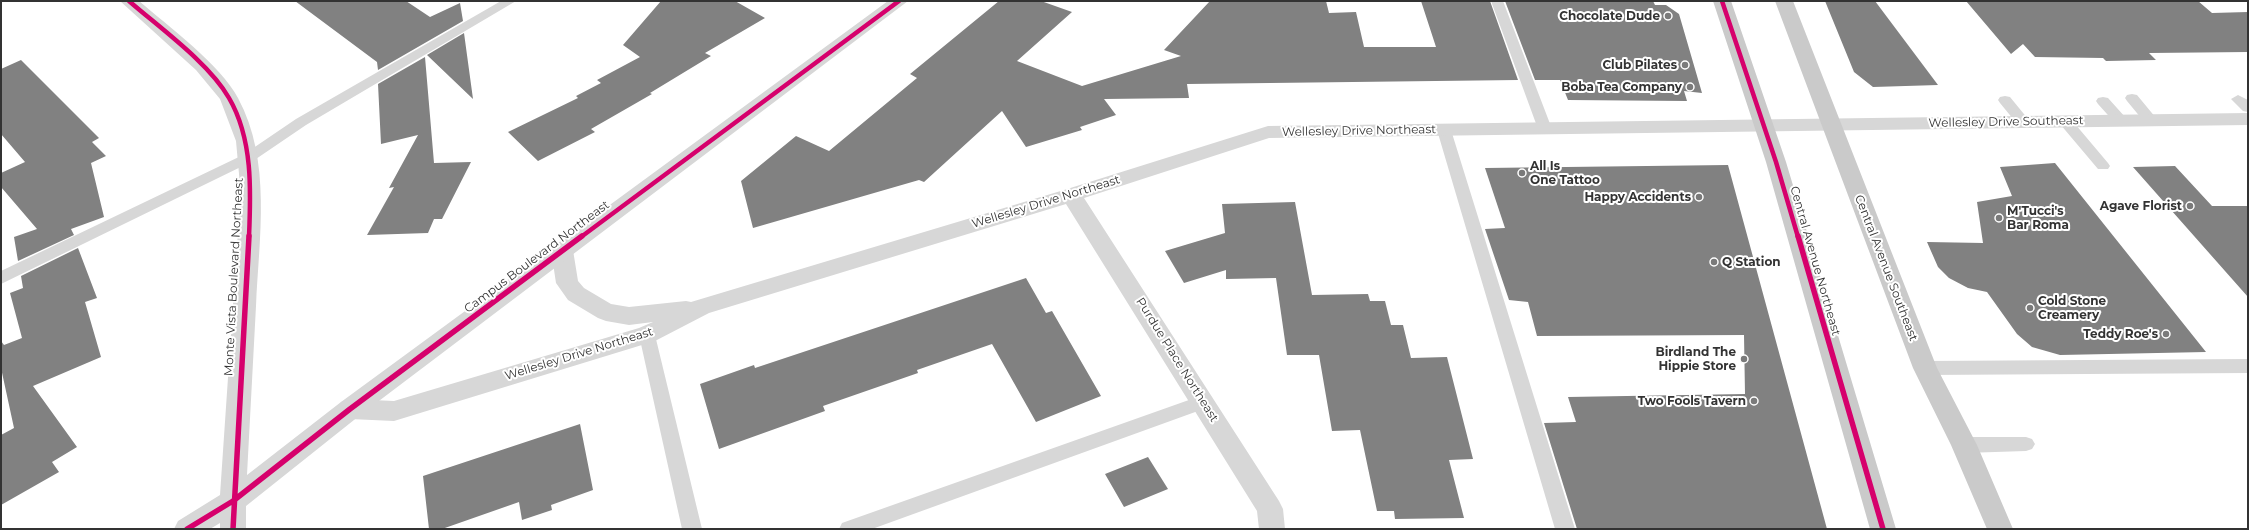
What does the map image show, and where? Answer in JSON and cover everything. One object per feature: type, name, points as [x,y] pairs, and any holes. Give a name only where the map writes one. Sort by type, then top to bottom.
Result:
[{"type":"main road","name":"Central Avenue Northeast","points":[[1722,1],[1764,126],[1883,529]]},
{"type":"main road","name":"Central Avenue Southeast","points":[[1784,1],[1925,368],[1964,445],[2000,529]]},
{"type":"street","name":"Monte Vista Boulevard Northeast","points":[[129,1],[203,66],[229,98],[246,141],[250,185],[249,231],[233,501],[233,529]]},
{"type":"street","name":"Campus Boulevard Northeast","points":[[187,529],[233,501],[350,409],[898,1]]},
{"type":"street","name":"Wellesley Drive Southeast","points":[[1764,126],[2065,121],[2248,120]]},
{"type":"street","name":"Wellesley Drive Northeast","points":[[350,409],[394,411],[646,335],[701,307],[1071,195],[1268,132],[1764,126]]},
{"type":"street","name":"Purdue Place Northeast","points":[[1071,195],[1270,508],[1272,529]]},
{"type":"street","points":[[562,250],[567,283],[576,294],[606,312],[629,316],[701,307]]},
{"type":"lane","points":[[1,278],[248,158],[302,122],[510,1]]},
{"type":"lane","points":[[1497,1],[1545,129]]},
{"type":"lane","points":[[2132,98],[2152,121]]},
{"type":"lane","points":[[2005,100],[2023,122]]},
{"type":"lane","points":[[2103,100],[2122,121]]},
{"type":"lane","points":[[2065,121],[2104,166]]},
{"type":"lane","points":[[1444,130],[1565,529]]},
{"type":"lane","points":[[646,335],[692,529]]},
{"type":"lane","points":[[1925,368],[2248,366]]},
{"type":"lane","points":[[849,529],[1203,402]]},
{"type":"lane","points":[[1964,445],[2026,444]]},
{"type":"building","points":[[295,1],[406,1],[430,17],[460,3],[463,21],[378,70],[377,62]]},
{"type":"building","points":[[661,1],[735,1],[765,18],[705,53],[711,56],[650,93],[652,94],[591,129],[595,132],[538,161],[508,132],[578,98],[576,96],[601,83],[597,80],[640,57],[623,45]]},
{"type":"building","points":[[999,1],[1041,1],[1072,12],[1017,61],[1082,86],[1181,56],[1164,50],[1210,1],[1326,1],[1329,13],[1356,12],[1364,47],[1436,47],[1421,1],[1490,1],[1518,80],[1187,84],[1189,98],[1104,99],[1116,115],[1080,127],[1082,130],[1026,147],[1002,111],[924,182],[919,180],[753,228],[741,181],[796,136],[829,151],[917,78],[910,74]]},
{"type":"building","points":[[1505,1],[1653,1],[1655,5],[1666,5],[1679,14],[1702,93],[1684,91],[1687,101],[1568,100],[1560,80],[1535,80]]},
{"type":"building","points":[[1825,1],[1875,1],[1938,85],[1873,87],[1854,72]]},
{"type":"building","points":[[1966,1],[2198,1],[2212,13],[2248,12],[2248,52],[2149,53],[2156,60],[2106,61],[2103,58],[2035,57],[2023,44],[2011,54]]},
{"type":"building","points":[[464,33],[473,99],[427,55]]},
{"type":"building","points":[[425,57],[434,163],[471,162],[442,219],[434,219],[428,233],[367,235],[394,187],[389,188],[418,135],[381,144],[378,84]]},
{"type":"building","points":[[21,60],[99,138],[92,142],[106,156],[91,163],[104,217],[71,229],[74,235],[18,261],[14,237],[37,229],[1,187],[1,173],[25,162],[1,134],[1,69]]},
{"type":"building","points":[[2055,163],[2206,352],[2060,355],[2032,347],[2017,334],[1987,292],[1968,288],[1949,278],[1938,267],[1927,242],[1983,243],[1977,202],[2012,196],[2000,167]]},
{"type":"building","points":[[1728,165],[1827,529],[1577,529],[1544,423],[1576,422],[1568,397],[1745,394],[1744,335],[1537,336],[1528,302],[1509,300],[1485,229],[1505,228],[1485,168]]},
{"type":"building","name":"Agave Florist","points":[[2175,166],[2212,206],[2248,206],[2248,297],[2133,167]]},
{"type":"building","points":[[1295,202],[1312,295],[1368,294],[1370,301],[1385,301],[1391,325],[1403,325],[1411,358],[1447,357],[1473,459],[1449,460],[1464,518],[1395,519],[1394,511],[1377,511],[1360,430],[1332,431],[1319,355],[1287,355],[1276,278],[1226,279],[1226,270],[1184,283],[1165,251],[1225,233],[1222,204]]},
{"type":"building","points":[[78,248],[97,298],[85,302],[101,357],[33,386],[77,447],[52,462],[59,472],[1,505],[1,435],[14,428],[1,368],[1,341],[4,345],[22,338],[10,293],[23,288],[21,276]]},
{"type":"building","points":[[1026,278],[1046,313],[1052,311],[1101,396],[1036,422],[992,344],[917,370],[918,373],[823,406],[825,411],[719,449],[700,384],[754,365],[755,368]]},
{"type":"building","points":[[580,424],[593,490],[551,505],[552,510],[522,520],[519,502],[442,529],[429,529],[423,476]]},
{"type":"building","points":[[1148,457],[1168,489],[1124,507],[1105,474]]},
{"type":"cycle path","points":[[129,1],[203,66],[229,98],[246,141],[250,185],[249,231],[233,501],[233,529]]},
{"type":"cycle path","points":[[187,529],[233,501],[350,409],[899,1]]},
{"type":"cycle path","points":[[1722,1],[1776,162],[1883,529]]},
{"type":"place","name":"Chocolate Dude","points":[[1668,16]]},
{"type":"place","name":"Club Pilates","points":[[1685,65]]},
{"type":"place","name":"Boba Tea Company","points":[[1690,87]]},
{"type":"place","name":"All Is One Tattoo","points":[[1522,173]]},
{"type":"place","name":"Happy Accidents","points":[[1699,197]]},
{"type":"place","name":"Agave Florist","points":[[2190,206]]},
{"type":"place","name":"M'Tucci's Bar Roma","points":[[1999,218]]},
{"type":"place","name":"Q Station","points":[[1714,262]]},
{"type":"place","name":"Cold Stone Creamery","points":[[2030,308]]},
{"type":"place","name":"Teddy Roe's","points":[[2166,334]]},
{"type":"place","name":"Birdland The Hippie Store","points":[[1744,359]]},
{"type":"place","name":"Two Fools Tavern","points":[[1754,401]]}]
